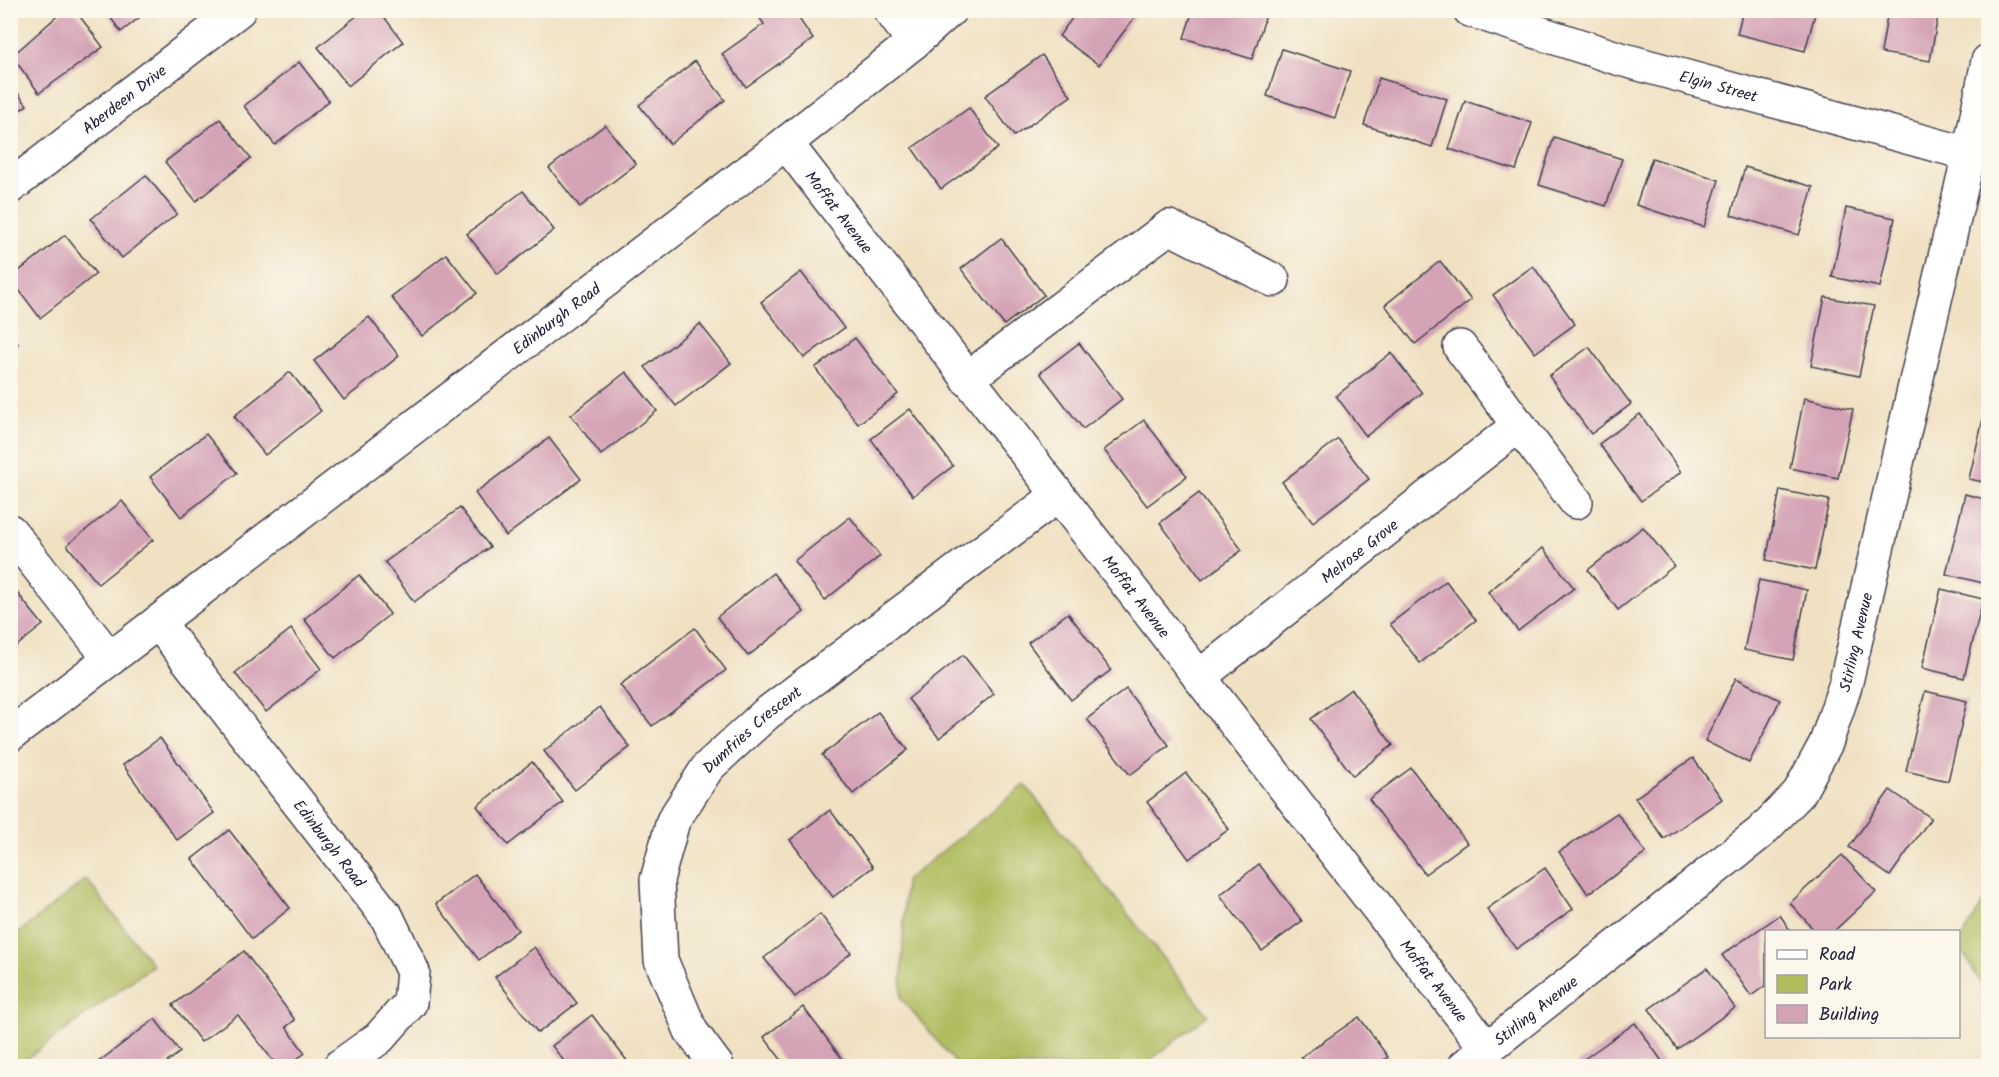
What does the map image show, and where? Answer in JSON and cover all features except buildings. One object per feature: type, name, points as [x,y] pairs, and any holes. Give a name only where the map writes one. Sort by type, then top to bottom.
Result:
[{"type":"street","name":"Aberdeen Drive","points":[[10,187],[238,10]]},
{"type":"street","points":[[890,10],[914,42]]},
{"type":"street","name":"Edinburgh Road","points":[[10,735],[786,143],[914,42],[950,10]]},
{"type":"street","name":"Elgin Street","points":[[1470,10],[1617,58],[1969,154]]},
{"type":"street","name":"Stirling Avenue","points":[[1476,1058],[1760,833],[1799,792],[1826,743],[1845,686],[1989,61]]},
{"type":"street","name":"Moffat Avenue","points":[[786,143],[1199,677],[1476,1058]]},
{"type":"street","points":[[967,379],[1169,227],[1273,280]]},
{"type":"street","points":[[1460,347],[1576,502]]},
{"type":"street","name":"Melrose Grove","points":[[1199,677],[1519,425]]},
{"type":"street","name":"Dumfries Crescent","points":[[717,1066],[691,1031],[661,960],[657,880],[673,820],[708,767],[766,714],[1057,496]]},
{"type":"street","points":[[10,531],[110,659]]},
{"type":"street","name":"Edinburgh Road","points":[[158,622],[387,917],[413,972],[410,1003],[379,1038],[340,1066]]},
{"type":"green space","points":[[1025,785],[1208,1015],[1143,1066],[958,1066],[901,998],[905,881]]},
{"type":"green space","points":[[86,879],[153,965],[17,1066],[11,1066],[11,939]]},
{"type":"green space","points":[[1988,895],[1988,995],[1960,947],[1960,941]]}]
